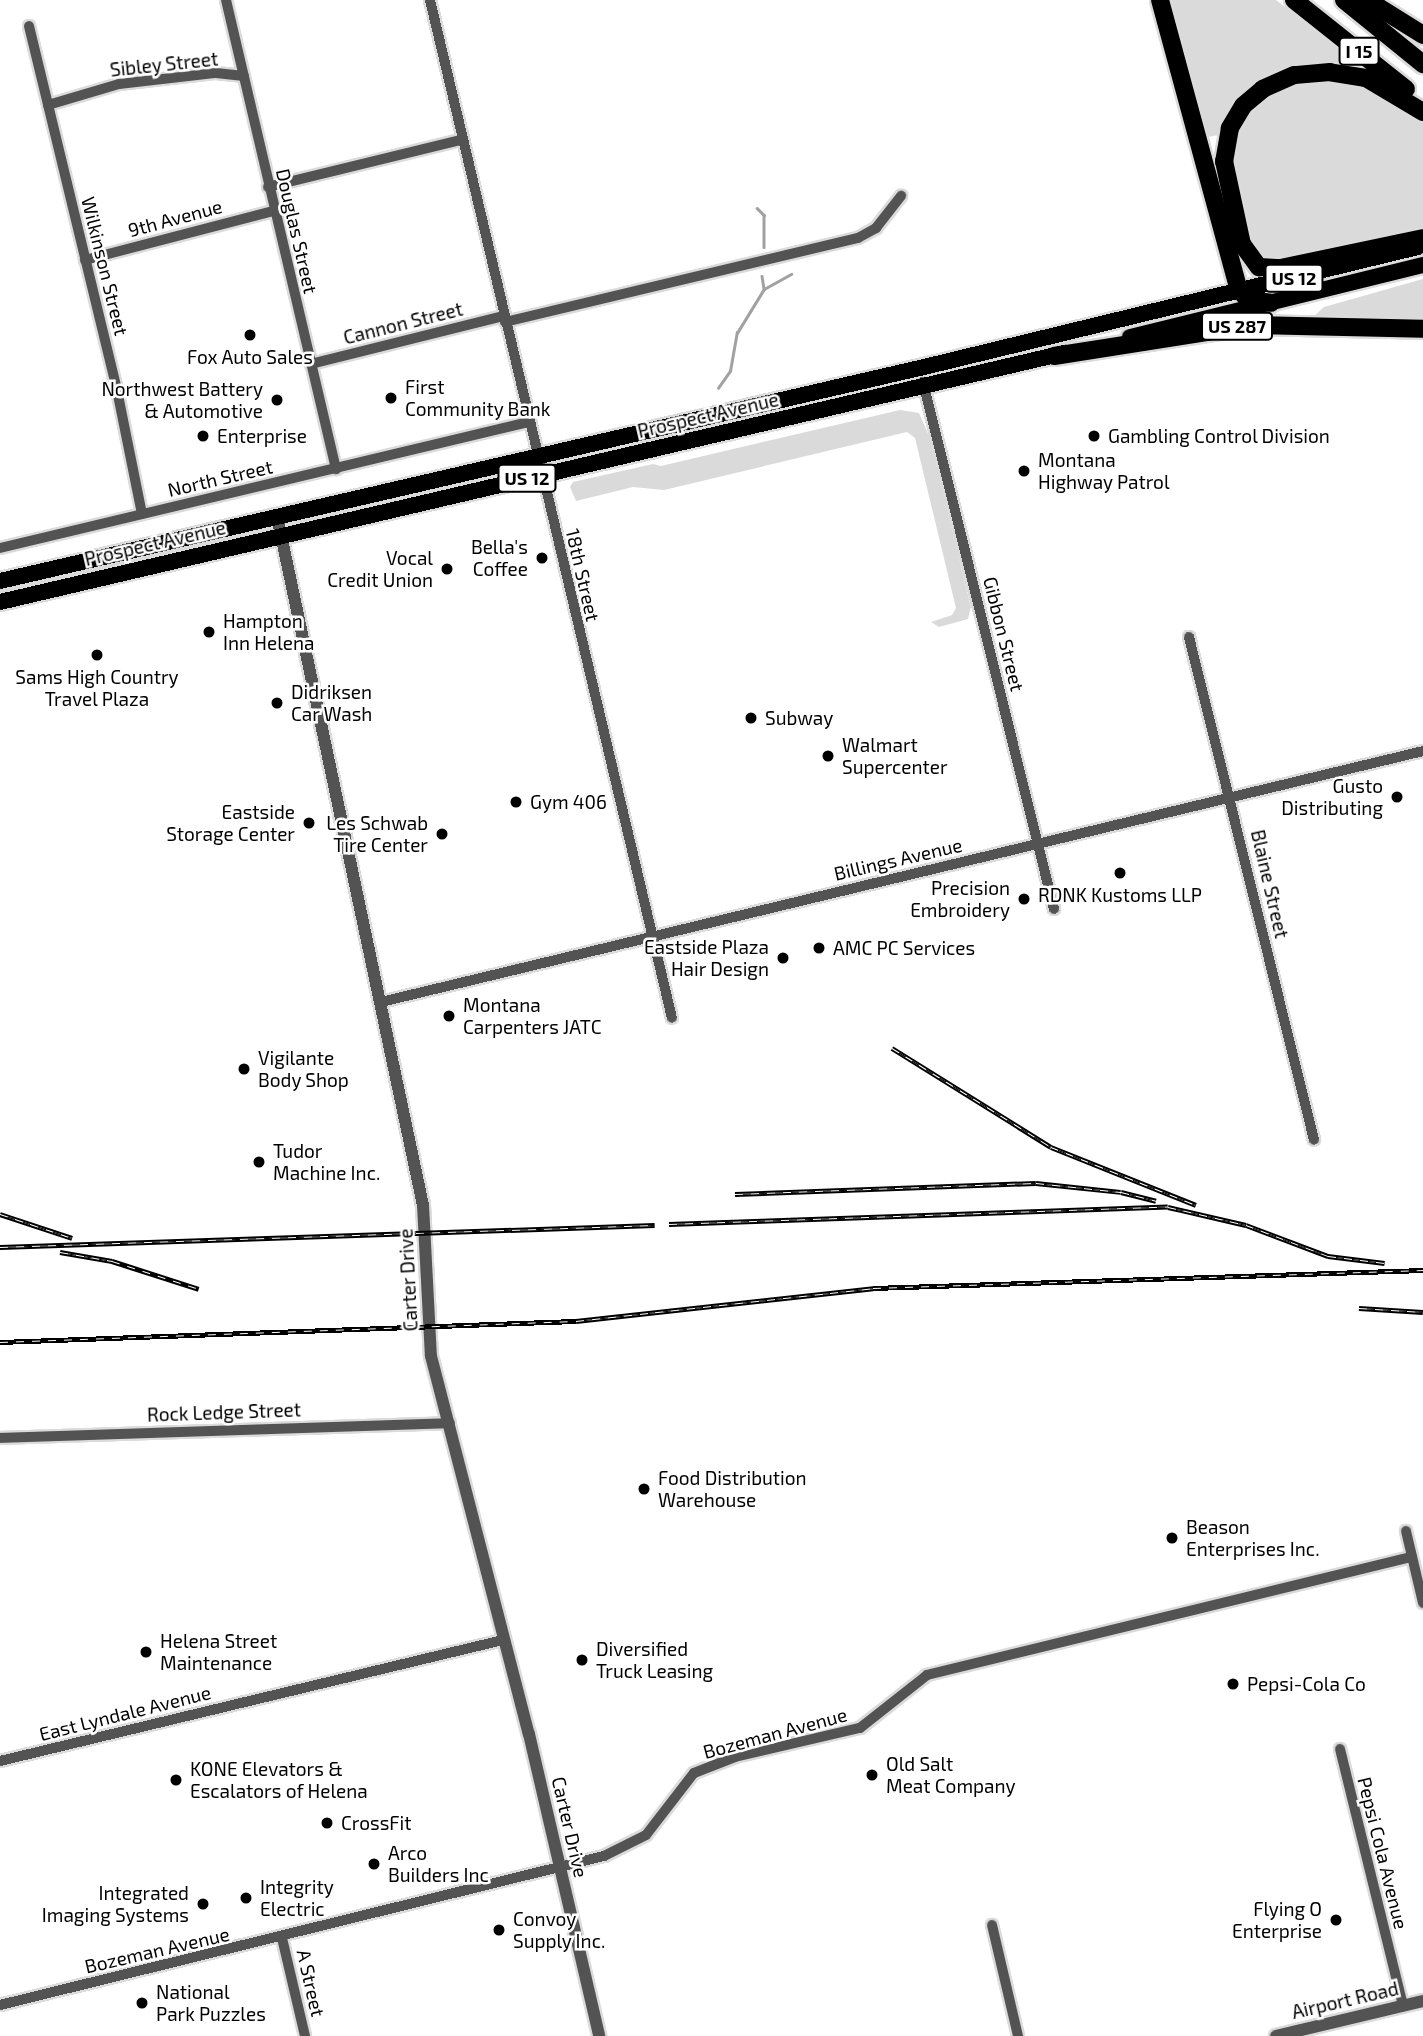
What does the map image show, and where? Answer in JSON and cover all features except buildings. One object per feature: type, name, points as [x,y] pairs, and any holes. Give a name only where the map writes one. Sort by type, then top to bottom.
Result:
[{"type":"highway","points":[[1160,0],[1239,291],[1252,301],[1271,303]]},
{"type":"highway","name":"I 15","points":[[1294,0],[1423,103]]},
{"type":"highway","name":"I 15","points":[[1344,0],[1423,64]]},
{"type":"highway","points":[[1367,0],[1423,35]]},
{"type":"highway","points":[[1423,112],[1366,78],[1330,72],[1294,75],[1270,85],[1244,106],[1230,128],[1224,161],[1240,239],[1250,260],[1259,267],[1285,268],[1423,239]]},
{"type":"highway","name":"Prospect Avenue","points":[[0,581],[920,368],[1423,246]]},
{"type":"highway","name":"Prospect Avenue","points":[[0,601],[925,387],[1423,265]]},
{"type":"highway","name":"US 287","points":[[1054,356],[1253,325],[1423,330]]},
{"type":"street","name":"Douglas Street","points":[[226,0],[273,211],[336,469]]},
{"type":"street","name":"18th Street","points":[[430,0],[461,140],[672,1018]]},
{"type":"street","name":"Wilkinson Street","points":[[29,26],[142,514]]},
{"type":"street","name":"Sibley Street","points":[[48,105],[119,84],[216,73],[244,76]]},
{"type":"street","points":[[268,187],[461,140]]},
{"type":"street","name":"Cannon Street","points":[[311,364],[858,238],[876,228],[901,196]]},
{"type":"street","name":"9th Avenue","points":[[85,260],[273,211]]},
{"type":"street","name":"Gibbon Street","points":[[920,368],[1054,909]]},
{"type":"street","name":"North Street","points":[[0,548],[529,422]]},
{"type":"street","name":"Carter Drive","points":[[277,516],[424,1205],[432,1356],[599,2036]]},
{"type":"street","name":"Blaine Street","points":[[1189,637],[1231,797],[1314,1140]]},
{"type":"street","name":"Billings Avenue","points":[[381,1002],[1423,751]]},
{"type":"street","name":"Rock Ledge Street","points":[[0,1438],[450,1423]]},
{"type":"street","points":[[1406,1531],[1423,1603]]},
{"type":"street","name":"Bozeman Avenue","points":[[0,2005],[282,1938],[631,1846],[652,1828],[694,1773],[735,1757],[860,1728],[927,1675],[1412,1557]]},
{"type":"street","name":"East Lyndale Avenue","points":[[0,1761],[503,1640]]},
{"type":"street","name":"Pepsi Cola Avenue","points":[[1340,1749],[1403,2006]]},
{"type":"street","points":[[992,1925],[1018,2036]]},
{"type":"street","name":"A Street","points":[[282,1938],[305,2036]]},
{"type":"street","name":"Airport Road","points":[[1276,2036],[1423,2001]]},
{"type":"shaded area","points":[[1166,0],[1276,0],[1361,66],[1289,71],[1224,134],[1208,137]]},
{"type":"shaded area","points":[[1321,78],[1352,80],[1391,96],[1423,122],[1423,228],[1284,260],[1268,259],[1251,243],[1234,187],[1231,146],[1253,103],[1290,82]]},
{"type":"shaded area","points":[[1423,279],[1423,323],[1310,320],[1324,307]]},
{"type":"shaded area","points":[[900,410],[919,413],[930,438],[971,607],[968,619],[939,627],[931,622],[952,615],[956,608],[915,438],[907,432],[664,490],[633,487],[576,501],[570,487],[573,482],[653,464],[661,466]]},
{"type":"waterway","points":[[757,208],[764,215],[764,247]]},
{"type":"waterway","points":[[718,388],[730,371],[737,333],[764,289],[791,274]]},
{"type":"waterway","points":[[762,276],[764,289]]},
{"type":"railway","points":[[892,1048],[1051,1147],[1196,1205]]},
{"type":"railway","points":[[735,1194],[1036,1183],[1121,1192],[1156,1201]]},
{"type":"railway","points":[[669,1224],[1168,1207],[1246,1225],[1328,1256],[1385,1263]]},
{"type":"railway","points":[[0,1214],[72,1238]]},
{"type":"railway","points":[[0,1247],[655,1225]]},
{"type":"railway","points":[[60,1252],[112,1261],[199,1289]]},
{"type":"railway","points":[[0,1342],[576,1321],[873,1288],[1423,1270]]},
{"type":"railway","points":[[1359,1308],[1423,1312]]},
{"type":"place","name":"Fox Auto Sales","points":[[250,335]]},
{"type":"place","name":"First Community Bank","points":[[391,398]]},
{"type":"place","name":"Northwest Battery & Automotive","points":[[277,400]]},
{"type":"place","name":"Enterprise","points":[[203,436]]},
{"type":"place","name":"Gambling Control Division","points":[[1094,436]]},
{"type":"place","name":"Montana Highway Patrol","points":[[1024,471]]},
{"type":"place","name":"Bella's Coffee","points":[[542,558]]},
{"type":"place","name":"Vocal Credit Union","points":[[447,569]]},
{"type":"place","name":"Hampton Inn Helena","points":[[209,632]]},
{"type":"place","name":"Sams High Country Travel Plaza","points":[[97,655]]},
{"type":"place","name":"Didriksen Car Wash","points":[[277,703]]},
{"type":"place","name":"Subway","points":[[751,718]]},
{"type":"place","name":"Walmart Supercenter","points":[[828,756]]},
{"type":"place","name":"Gusto Distributing","points":[[1397,797]]},
{"type":"place","name":"Gym 406","points":[[516,802]]},
{"type":"place","name":"Eastside Storage Center","points":[[309,823]]},
{"type":"place","name":"Les Schwab Tire Center","points":[[442,834]]},
{"type":"place","name":"RDNK Kustoms LLP","points":[[1120,873]]},
{"type":"place","name":"Precision Embroidery","points":[[1024,899]]},
{"type":"place","name":"AMC PC Services","points":[[819,948]]},
{"type":"place","name":"Eastside Plaza Hair Design","points":[[783,958]]},
{"type":"place","name":"Montana Carpenters JATC","points":[[449,1016]]},
{"type":"place","name":"Vigilante Body Shop","points":[[244,1069]]},
{"type":"place","name":"Tudor Machine Inc.","points":[[259,1162]]},
{"type":"place","name":"Food Distribution Warehouse","points":[[644,1489]]},
{"type":"place","name":"Beason Enterprises Inc.","points":[[1172,1538]]},
{"type":"place","name":"Helena Street Maintenance","points":[[146,1652]]},
{"type":"place","name":"Diversified Truck Leasing","points":[[582,1660]]},
{"type":"place","name":"Pepsi-Cola Co","points":[[1233,1684]]},
{"type":"place","name":"Old Salt Meat Company","points":[[872,1775]]},
{"type":"place","name":"KONE Elevators & Escalators of Helena","points":[[176,1780]]},
{"type":"place","name":"CrossFit","points":[[327,1823]]},
{"type":"place","name":"Arco Builders Inc","points":[[374,1864]]},
{"type":"place","name":"Integrity Electric","points":[[246,1898]]},
{"type":"place","name":"Integrated Imaging Systems","points":[[203,1904]]},
{"type":"place","name":"Flying O Enterprise","points":[[1336,1920]]},
{"type":"place","name":"Convoy Supply Inc.","points":[[499,1930]]},
{"type":"place","name":"National Park Puzzles","points":[[142,2003]]}]
